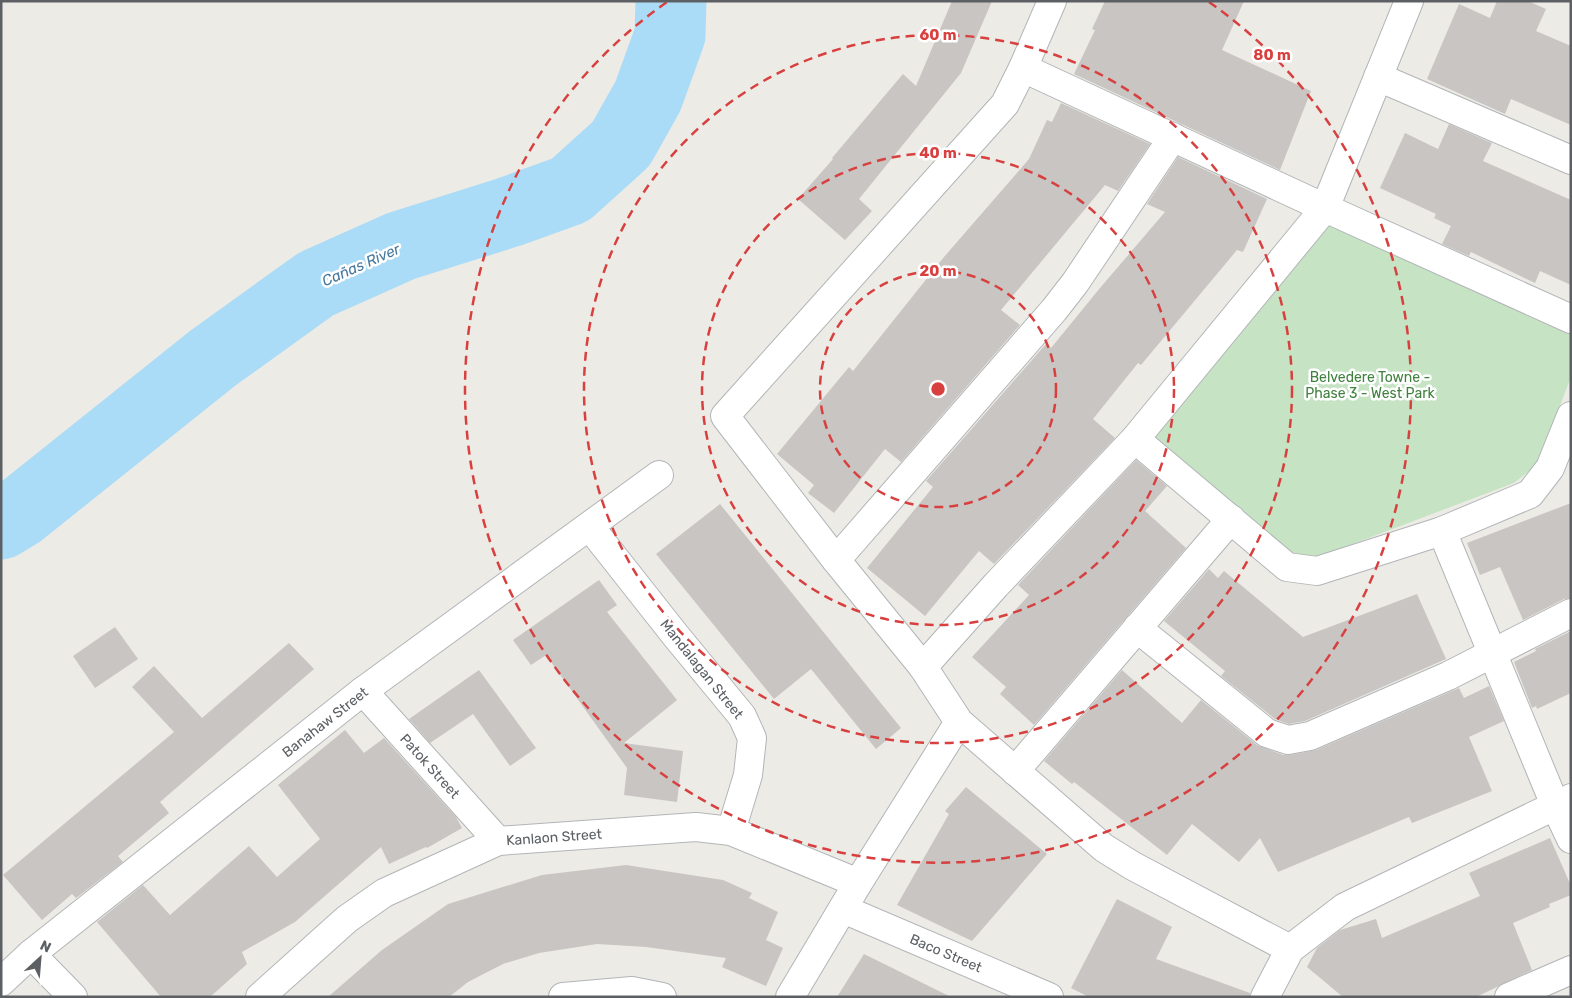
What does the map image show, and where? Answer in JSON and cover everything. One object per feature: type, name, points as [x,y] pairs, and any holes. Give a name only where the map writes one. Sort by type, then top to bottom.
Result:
[{"type":"street","points":[[1052,1],[1024,68],[1005,104],[725,416],[836,560],[923,667],[959,722],[1104,848],[1133,866],[1290,949]]},
{"type":"street","points":[[923,667],[996,585],[1135,439],[1325,208],[1409,1]]},
{"type":"street","points":[[1024,68],[1325,208],[1571,319]]},
{"type":"street","points":[[1378,76],[1571,160]]},
{"type":"street","points":[[836,560],[1054,310],[1075,283],[1173,137]]},
{"type":"street","points":[[1135,439],[1287,568],[1318,571],[1442,531],[1530,494],[1550,468],[1571,416]]},
{"type":"street","name":"Banahaw Street","points":[[1,982],[31,954],[363,691],[659,475]]},
{"type":"street","points":[[1015,771],[1231,520]]},
{"type":"street","name":"Mandalagan Street","points":[[590,527],[742,716],[746,724],[752,738],[748,775],[731,831]]},
{"type":"street","points":[[1442,531],[1492,653],[1563,801],[1571,839]]},
{"type":"street","points":[[1137,628],[1267,733],[1288,740],[1310,736],[1448,676],[1571,613]]},
{"type":"street","name":"Patok Street","points":[[363,691],[498,841]]},
{"type":"street","points":[[790,997],[858,883],[959,722]]},
{"type":"street","points":[[1265,997],[1290,949],[1345,908],[1563,801]]},
{"type":"street","name":"Kanlaon Street","points":[[260,997],[347,919],[384,893],[498,841],[696,827],[731,831],[858,883]]},
{"type":"street","name":"Baco Street","points":[[843,909],[1049,997]]},
{"type":"street","points":[[31,954],[73,997]]},
{"type":"street","points":[[1509,997],[1571,970]]},
{"type":"street","points":[[563,997],[632,991],[662,997]]},
{"type":"green space","name":"Belvedere Towne - Phase 3 - West Park","points":[[1325,208],[1571,319],[1571,377],[1537,465],[1514,483],[1321,556],[1291,555],[1150,437]]},
{"type":"building","points":[[952,1],[992,1],[961,73],[859,199],[872,211],[845,240],[798,199],[903,74],[916,86]]},
{"type":"building","points":[[1105,1],[1244,1],[1222,50],[1311,91],[1280,170],[1074,74],[1095,30],[1092,29]]},
{"type":"building","points":[[1497,1],[1528,1],[1546,9],[1536,31],[1571,46],[1571,125],[1511,99],[1505,114],[1427,79],[1459,4],[1490,18]]},
{"type":"building","points":[[1061,103],[1150,144],[1118,191],[1105,185],[1001,310],[1020,325],[901,462],[885,449],[834,513],[808,493],[814,485],[777,454],[849,367],[853,371],[944,257],[1029,159],[1047,120],[1052,122]]},
{"type":"building","points":[[1449,124],[1492,143],[1483,161],[1571,200],[1571,285],[1540,271],[1535,283],[1471,252],[1469,256],[1442,244],[1451,226],[1434,218],[1436,214],[1380,188],[1405,133],[1438,149]]},
{"type":"building","points":[[1178,157],[1267,199],[1243,252],[1237,250],[1141,365],[1138,363],[1093,419],[1115,438],[994,564],[979,551],[925,616],[867,568],[933,487],[926,481],[1046,344],[1051,348],[1165,212],[1147,204]]},
{"type":"building","points":[[1136,460],[1167,486],[1145,511],[1186,548],[1034,725],[1000,694],[1006,687],[972,657],[1029,595],[1018,585]]},
{"type":"building","points":[[1571,503],[1571,598],[1564,599],[1523,620],[1500,567],[1480,575],[1467,543]]},
{"type":"building","points":[[720,504],[901,728],[876,749],[811,669],[774,699],[656,554]]},
{"type":"building","points":[[1209,569],[1218,578],[1224,571],[1303,637],[1417,594],[1446,659],[1305,721],[1289,724],[1275,719],[1221,676],[1225,671],[1164,621]]},
{"type":"building","points":[[599,580],[617,605],[607,612],[677,700],[624,743],[683,751],[677,802],[624,795],[627,768],[546,655],[531,665],[513,640]]},
{"type":"building","points":[[115,627],[138,659],[95,688],[73,656]]},
{"type":"building","points":[[1571,631],[1571,693],[1537,709],[1536,706],[1532,708],[1514,662]]},
{"type":"building","points":[[289,643],[314,669],[160,802],[169,813],[118,856],[123,862],[76,898],[72,894],[42,920],[3,875],[174,732],[132,687],[154,666],[202,718]]},
{"type":"building","points":[[479,670],[536,748],[510,766],[473,714],[430,743],[409,719]]},
{"type":"building","points":[[1122,670],[1182,723],[1201,700],[1257,745],[1283,755],[1316,750],[1459,688],[1464,698],[1489,686],[1504,721],[1469,737],[1492,791],[1412,823],[1409,817],[1278,872],[1260,838],[1239,862],[1192,824],[1167,855],[1074,782],[1072,784],[1044,761]]},
{"type":"building","points":[[345,730],[364,753],[384,738],[456,817],[462,828],[427,848],[389,864],[381,847],[295,922],[242,952],[247,964],[210,997],[161,997],[97,922],[143,885],[170,915],[249,846],[277,877],[320,839],[278,785]]},
{"type":"building","points":[[966,787],[1047,854],[972,941],[897,905],[949,814],[945,811]]},
{"type":"building","points":[[1550,838],[1571,886],[1571,895],[1549,904],[1550,907],[1513,923],[1532,970],[1476,997],[1343,997],[1307,967],[1317,948],[1340,930],[1376,919],[1382,938],[1480,896],[1469,873]]},
{"type":"building","points":[[626,865],[723,880],[752,893],[749,898],[778,912],[766,940],[783,948],[766,986],[722,967],[726,958],[646,947],[597,944],[539,953],[503,964],[468,982],[449,997],[328,997],[382,950],[448,904],[542,875]]},
{"type":"building","points":[[1117,899],[1172,927],[1156,959],[1250,993],[1250,997],[1089,997],[1071,988]]},
{"type":"building","points":[[864,954],[951,997],[837,997]]},
{"type":"waterway","name":"Cañas River","points":[[1,524],[19,513],[213,358],[316,284],[401,246],[509,212],[570,190],[621,144],[648,96],[670,35],[671,1]]}]
